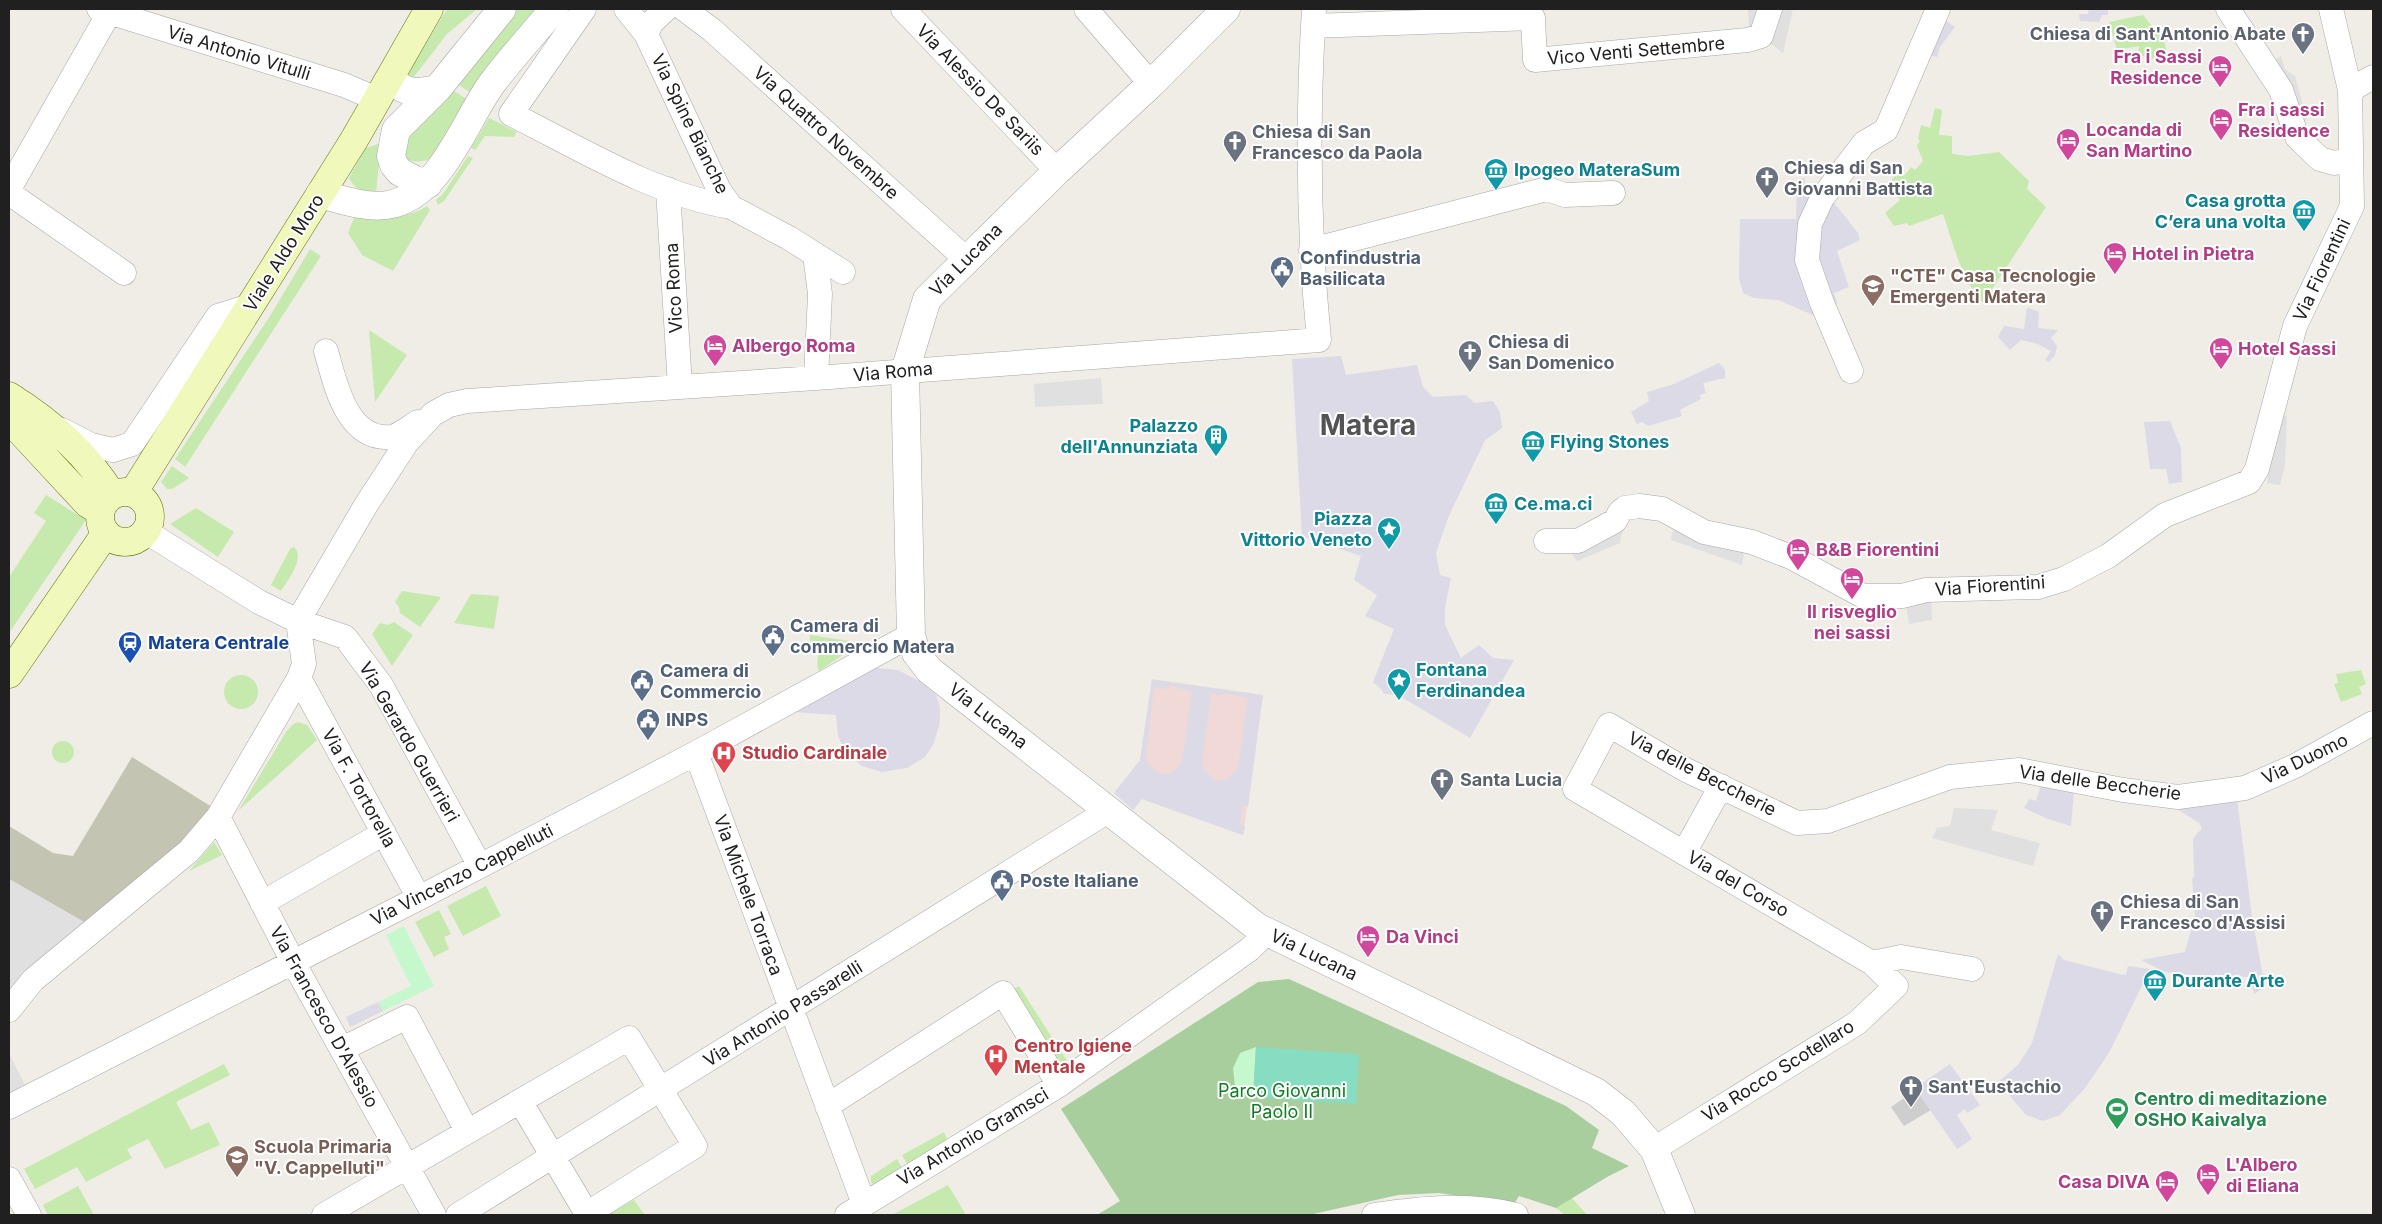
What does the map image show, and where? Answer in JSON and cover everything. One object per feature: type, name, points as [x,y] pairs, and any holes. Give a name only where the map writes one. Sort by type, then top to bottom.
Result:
[{"type":"main road","name":"Viale Aldo Moro","points":[[9,674],[113,508],[250,306],[354,140],[429,9]]},
{"type":"main road","points":[[9,396],[53,425],[103,480],[113,508],[118,541],[133,540],[145,531],[148,524],[149,510],[146,503],[113,508],[88,504],[9,419]]},
{"type":"street","points":[[354,140],[374,138],[396,130],[437,89],[502,9]]},
{"type":"street","points":[[320,194],[365,205],[388,205],[410,197],[428,184],[442,168],[470,117],[493,83],[554,9]]},
{"type":"street","points":[[584,9],[511,114],[668,190],[699,202],[731,207]]},
{"type":"street","name":"Via Spine Bianche","points":[[626,9],[646,34],[719,190],[731,207],[815,254],[843,272]]},
{"type":"street","points":[[646,34],[652,22],[666,9]]},
{"type":"street","name":"Via Quattro Novembre","points":[[684,9],[724,40],[966,259]]},
{"type":"street","name":"Via Alessio De Sariis","points":[[903,9],[1057,171]]},
{"type":"street","points":[[1086,9],[1151,84]]},
{"type":"street","name":"Via Lucana","points":[[1226,9],[1151,84],[1057,171],[927,298],[904,371],[911,635],[916,653],[929,670],[1108,811],[1267,932],[1596,1092],[1623,1113],[1654,1148],[1680,1215]]},
{"type":"street","name":"Vico Venti Settembre","points":[[1313,18],[1533,18],[1535,60],[1748,40],[1761,36],[1770,9]]},
{"type":"street","points":[[1851,371],[1822,303],[1807,260],[1810,224],[1822,198],[1864,143],[1886,130],[1938,9]]},
{"type":"street","points":[[2228,9],[2281,90],[2297,137],[2320,159],[2334,163],[2350,160]]},
{"type":"street","name":"Via Fiorentini","points":[[1546,541],[1578,541],[1615,522],[1620,512],[1625,508],[1639,506],[1662,510],[1704,532],[1760,545],[1791,557],[1854,592],[1871,597],[1902,596],[1926,590],[2038,587],[2064,579],[2108,556],[2165,515],[2249,482],[2257,469],[2295,326],[2352,206],[2350,90],[2331,9]]},
{"type":"street","name":"Via Antonio Vitulli","points":[[104,11],[344,85],[384,90]]},
{"type":"street","points":[[104,11],[9,191],[124,273]]},
{"type":"street","points":[[1313,18],[1308,163],[1311,250],[1547,189],[1565,195],[1613,193]]},
{"type":"street","points":[[2350,90],[2373,77]]},
{"type":"street","points":[[384,90],[417,94],[437,89]]},
{"type":"street","points":[[396,130],[391,156],[394,165],[407,176],[428,184]]},
{"type":"street","name":"Vico Roma","points":[[668,190],[680,387]]},
{"type":"street","name":"Via Roma","points":[[326,351],[341,401],[351,418],[372,434],[392,437],[449,405],[467,401],[816,378],[1318,340],[1311,250]]},
{"type":"street","points":[[815,254],[820,294],[816,378]]},
{"type":"street","points":[[53,425],[92,445],[113,450],[132,444],[218,316],[250,306]]},
{"type":"street","points":[[9,1010],[33,980],[189,851],[218,816],[299,678],[304,664],[298,621],[322,577],[407,442],[433,414]]},
{"type":"street","name":"Via Gerardo Guerrieri","points":[[145,531],[259,602],[298,621],[345,637],[381,685],[480,866]]},
{"type":"street","name":"Via Vincenzo Cappelluti","points":[[9,1108],[419,898],[696,753],[911,635]]},
{"type":"street","name":"Via F. Tortorella","points":[[299,678],[419,898]]},
{"type":"street","name":"Via Duomo","points":[[2234,789],[2245,788],[2295,766],[2373,723]]},
{"type":"street","name":"Via delle Beccherie","points":[[1575,789],[1609,725],[1686,770],[1797,823],[1828,821],[1950,777],[2019,770],[2123,790],[2178,797],[2234,789]]},
{"type":"street","name":"Via Michele Torraca","points":[[696,753],[828,1106],[855,1210]]},
{"type":"street","points":[[1684,853],[1721,786]]},
{"type":"street","name":"Via del Corso","points":[[1575,789],[1872,963],[1896,986]]},
{"type":"street","name":"Via Antonio Passarelli","points":[[458,1215],[791,1010],[972,894],[1108,811]]},
{"type":"street","name":"Via Francesco D'Alessio","points":[[218,816],[293,962],[434,1215]]},
{"type":"street","points":[[262,902],[384,833]]},
{"type":"street","name":"Via Antonio Gramsci","points":[[855,1210],[1059,1085],[1250,949],[1267,932]]},
{"type":"street","points":[[1872,963],[1901,957],[1972,969]]},
{"type":"street","name":"Via Rocco Scotellaro","points":[[1654,1148],[1857,1023],[1896,986]]},
{"type":"street","points":[[828,1106],[1003,993],[1059,1085]]},
{"type":"street","points":[[342,1049],[407,1017],[467,1131]]},
{"type":"street","points":[[324,1215],[467,1131],[630,1038],[695,1146],[586,1215],[554,1156],[520,1101]]},
{"type":"street","points":[[9,1179],[29,1215]]},
{"type":"street","points":[[1374,1215],[1428,1207],[1498,1210],[1516,1215]]},
{"type":"shaded area","points":[[1748,9],[1793,9],[1783,53],[1749,28]]},
{"type":"shaded area","points":[[2089,9],[2108,9],[2108,15],[2102,15],[2099,22],[2080,21],[2079,14],[2088,14]]},
{"type":"shaded area","points":[[1936,14],[1955,27],[1940,47],[1937,57],[1909,49]]},
{"type":"shaded area","points":[[2281,56],[2285,69],[2295,76],[2307,120],[2299,123],[2270,62]]},
{"type":"shaded area","points":[[1805,178],[1804,194],[1831,199],[1858,233],[1860,240],[1837,251],[1849,287],[1834,293],[1837,303],[1820,318],[1778,300],[1754,298],[1743,293],[1739,278],[1740,219],[1796,219],[1797,179]]},
{"type":"shaded area","points":[[2027,307],[2039,312],[2038,328],[2058,330],[2051,338],[2057,346],[2055,355],[2049,362],[2045,360],[2051,351],[2038,344],[2021,340],[2010,350],[1998,337],[2004,326],[2024,329]]},
{"type":"shaded area","name":"Piazza Vittorio Veneto","points":[[1341,356],[1346,375],[1417,365],[1423,387],[1433,397],[1466,395],[1475,403],[1493,401],[1500,412],[1502,428],[1485,440],[1448,518],[1436,553],[1440,575],[1451,578],[1445,607],[1445,625],[1461,658],[1479,645],[1493,658],[1514,660],[1470,738],[1398,695],[1384,694],[1373,682],[1394,629],[1365,616],[1377,595],[1354,580],[1361,556],[1302,536],[1292,359]]},
{"type":"shaded area","points":[[1719,363],[1725,370],[1725,378],[1703,383],[1706,393],[1700,395],[1701,399],[1680,410],[1682,416],[1648,426],[1642,422],[1637,424],[1631,412],[1649,401],[1647,392],[1674,384]]},
{"type":"shaded area","points":[[1101,378],[1103,404],[1035,407],[1034,384]]},
{"type":"shaded area","points":[[2287,415],[2285,465],[2280,485],[2267,483],[2276,420]]},
{"type":"shaded area","points":[[2170,421],[2181,448],[2182,482],[2169,484],[2166,469],[2150,469],[2144,422]]},
{"type":"shaded area","points":[[1624,523],[1620,543],[1577,561],[1570,552]]},
{"type":"shaded area","points":[[1674,525],[1745,548],[1742,565],[1671,540]]},
{"type":"shaded area","points":[[1931,595],[1932,620],[1909,624],[1905,602]]},
{"type":"shaded area","points":[[877,668],[898,670],[919,681],[936,695],[940,707],[940,723],[933,745],[925,757],[907,768],[882,772],[862,766],[845,751],[838,736],[836,715],[794,712],[866,670]]},
{"type":"shaded area","points":[[1152,679],[1263,695],[1243,835],[1142,799],[1140,760]]},
{"type":"shaded area","points":[[1152,680],[1263,695],[1248,807],[1242,805],[1240,824],[1245,826],[1243,835],[1142,799],[1133,810],[1114,793],[1140,760]],"holes":[[[1169,685],[1192,692],[1182,762],[1170,774],[1160,774],[1148,764],[1146,754],[1154,687],[1168,689]],[[1225,693],[1248,698],[1238,768],[1226,780],[1216,781],[1204,770],[1202,761],[1211,694],[1224,695]]]},
{"type":"shaded area","points":[[132,757],[212,807],[185,841],[84,922],[9,879],[9,826],[53,853],[73,856]]},
{"type":"shaded area","points":[[2046,768],[2075,780],[2071,826],[2048,819],[2024,808],[2029,799],[2036,801]]},
{"type":"shaded area","points":[[2237,798],[2252,917],[2265,987],[2254,994],[2250,977],[2199,976],[2165,972],[2141,960],[2185,952],[2195,915],[2192,879],[2194,876],[2193,839],[2202,828],[2199,823],[2174,807]]},
{"type":"shaded area","points":[[1954,808],[1998,810],[1991,830],[2040,843],[2033,866],[1932,838],[1937,828],[1950,826]]},
{"type":"shaded area","points":[[9,879],[84,922],[9,997]]},
{"type":"shaded area","points":[[2058,954],[2064,960],[2123,975],[2126,975],[2128,966],[2150,969],[2109,1053],[2085,1088],[2060,1115],[2043,1121],[2026,1115],[1998,1082],[2018,1065],[2032,1043]]},
{"type":"shaded area","points":[[378,1002],[383,1011],[350,1027],[346,1017]]},
{"type":"shaded area","points":[[9,1053],[26,1087],[9,1096]]},
{"type":"shaded area","points":[[1950,1064],[1980,1105],[1967,1113],[1965,1109],[1957,1115],[1972,1139],[1957,1149],[1915,1088]]},
{"type":"shaded area","name":"Sant'Eustachio","points":[[1916,1090],[1931,1110],[1904,1126],[1891,1107]]},
{"type":"green space","points":[[447,9],[477,9],[447,34],[413,78],[407,75]]},
{"type":"green space","points":[[509,9],[542,9],[474,95],[453,81]]},
{"type":"green space","points":[[2143,15],[2164,41],[2169,60],[2150,59],[2138,54],[2139,46],[2117,50],[2109,22]]},
{"type":"green space","points":[[448,87],[470,101],[447,139],[434,156],[423,161],[407,160],[404,158],[405,141]]},
{"type":"green space","points":[[1935,108],[1942,110],[1939,135],[1952,136],[1952,154],[1968,156],[1999,152],[2029,181],[2027,189],[2046,207],[1983,303],[1976,295],[1964,273],[1943,214],[1909,226],[1907,223],[1894,226],[1885,213],[1900,200],[1887,186],[1899,171],[1905,175],[1911,167],[1915,170],[1923,161],[1917,146],[1920,141],[1918,139],[1921,125],[1930,128]]},
{"type":"green space","points":[[489,118],[517,132],[514,137],[485,136],[475,150],[471,148]]},
{"type":"green space","points":[[381,143],[376,193],[363,191],[357,188],[349,178],[366,148]]},
{"type":"green space","points":[[468,156],[473,158],[444,201],[438,205],[436,200],[443,194]]},
{"type":"green space","points":[[427,206],[430,210],[393,271],[362,255],[348,233],[355,215],[401,215]]},
{"type":"green space","points":[[310,249],[321,256],[185,467],[175,459],[270,316]]},
{"type":"green space","points":[[369,330],[407,355],[375,402]]},
{"type":"green space","points":[[172,466],[189,478],[172,489],[167,489],[161,482]]},
{"type":"green space","points":[[46,495],[86,520],[9,633],[9,577],[46,521],[34,513]]},
{"type":"green space","points":[[196,508],[234,532],[218,557],[170,524]]},
{"type":"green space","points":[[294,547],[298,557],[297,563],[281,591],[271,585],[290,549]]},
{"type":"green space","points":[[402,591],[441,597],[420,627],[400,613],[399,607],[395,602]]},
{"type":"green space","points":[[471,594],[499,596],[494,629],[454,623]]},
{"type":"green space","points":[[394,622],[413,635],[392,666],[372,634],[380,623],[388,625]]},
{"type":"green space","points":[[810,635],[849,641],[853,648],[819,671],[817,649],[810,641]]},
{"type":"green space","points":[[2361,670],[2366,684],[2359,687],[2362,694],[2341,702],[2334,684],[2338,683],[2336,674]]},
{"type":"green space","points":[[241,675],[253,680],[258,692],[253,704],[241,709],[229,704],[224,692],[229,680]]},
{"type":"green space","points":[[298,722],[307,725],[317,740],[238,811],[286,732],[292,725]]},
{"type":"green space","points":[[63,741],[71,744],[74,752],[71,760],[63,763],[55,760],[52,752],[55,744]]},
{"type":"green space","points":[[214,842],[222,855],[189,871]]},
{"type":"green space","points":[[486,886],[501,916],[463,936],[447,906]]},
{"type":"green space","points":[[439,910],[451,934],[444,937],[449,949],[434,957],[415,922]]},
{"type":"green space","points":[[404,926],[434,986],[383,1011],[378,1002],[411,986],[386,935]]},
{"type":"green space","name":"Parco Giovanni Paolo II","points":[[1289,979],[1566,1106],[1599,1130],[1592,1148],[1629,1166],[1556,1208],[1519,1196],[1514,1204],[1439,1193],[1398,1195],[1309,1215],[1097,1215],[1120,1201],[1061,1109],[1258,982]]},
{"type":"green space","points":[[1019,986],[1069,1064],[1062,1069],[1012,990]]},
{"type":"green space","points":[[1256,1047],[1253,1097],[1235,1087],[1233,1068],[1240,1053]]},
{"type":"green space","points":[[1256,1047],[1359,1054],[1356,1104],[1253,1097]]},
{"type":"green space","points":[[224,1064],[230,1075],[176,1102],[191,1130],[209,1122],[220,1145],[165,1169],[148,1139],[127,1149],[132,1158],[86,1182],[77,1167],[35,1189],[24,1169]]},
{"type":"green space","points":[[944,1132],[947,1139],[908,1166],[902,1155]]},
{"type":"green space","points":[[897,1159],[903,1170],[876,1187],[871,1182],[871,1176]]},
{"type":"green space","points":[[948,1185],[966,1215],[892,1215]]},
{"type":"green space","points":[[78,1186],[94,1215],[48,1215],[43,1205]]},
{"type":"green space","points":[[1572,1198],[1587,1215],[1565,1215],[1556,1208]]},
{"type":"green space","points":[[634,1200],[645,1215],[607,1215]]},
{"type":"place","name":"Chiesa di Sant'Antonio Abate","points":[[2303,55]]},
{"type":"place","name":"Fra i Sassi Residence","points":[[2220,88]]},
{"type":"place","name":"Fra i sassi Residence","points":[[2221,141]]},
{"type":"place","name":"Locanda di San Martino","points":[[2068,161]]},
{"type":"place","name":"Chiesa di San Francesco da Paola","points":[[1235,163]]},
{"type":"place","name":"Ipogeo MateraSum","points":[[1496,191]]},
{"type":"place","name":"Chiesa di San Giovanni Battista","points":[[1767,199]]},
{"type":"place","name":"Casa grotta C’era una volta","points":[[2304,232]]},
{"type":"place","name":"Hotel in Pietra","points":[[2115,275]]},
{"type":"place","name":"Confindustria Basilicata","points":[[1282,289]]},
{"type":"place","name":"\"CTE\" Casa Tecnologie Emergenti Matera","points":[[1873,307]]},
{"type":"place","name":"Albergo Roma","points":[[715,367]]},
{"type":"place","name":"Hotel Sassi","points":[[2221,370]]},
{"type":"place","name":"Chiesa di San Domenico","points":[[1470,373]]},
{"type":"place","name":"Palazzo dell'Annunziata","points":[[1216,457]]},
{"type":"place","name":"Flying Stones","points":[[1533,463]]},
{"type":"place","name":"Ce.ma.ci","points":[[1496,525]]},
{"type":"place","name":"Piazza Vittorio Veneto","points":[[1389,550]]},
{"type":"place","name":"B&B Fiorentini","points":[[1798,571]]},
{"type":"place","name":"Il risveglio nei sassi","points":[[1852,600]]},
{"type":"place","name":"Camera di commercio Matera","points":[[773,657]]},
{"type":"place","name":"Matera Centrale","points":[[130,664]]},
{"type":"place","name":"Fontana Ferdinandea","points":[[1399,701]]},
{"type":"place","name":"Camera di Commercio","points":[[642,702]]},
{"type":"place","name":"INPS","points":[[648,741]]},
{"type":"place","name":"Studio Cardinale","points":[[724,774]]},
{"type":"place","name":"Santa Lucia","points":[[1442,801]]},
{"type":"place","name":"Poste Italiane","points":[[1002,902]]},
{"type":"place","name":"Chiesa di San Francesco d'Assisi","points":[[2102,933]]},
{"type":"place","name":"Da Vinci","points":[[1368,958]]},
{"type":"place","name":"Durante Arte","points":[[2155,1002]]},
{"type":"place","name":"Centro Igiene Mentale","points":[[996,1077]]},
{"type":"place","name":"Sant'Eustachio","points":[[1911,1108]]},
{"type":"place","name":"Centro di meditazione OSHO Kaivalya","points":[[2117,1130]]},
{"type":"place","name":"Scuola Primaria \"V. Cappelluti\"","points":[[237,1178]]},
{"type":"place","name":"L'Albero di Eliana","points":[[2208,1196]]},
{"type":"place","name":"Casa DIVA","points":[[2167,1203]]},
{"type":"district","name":"Matera","points":[[1368,425]]}]
